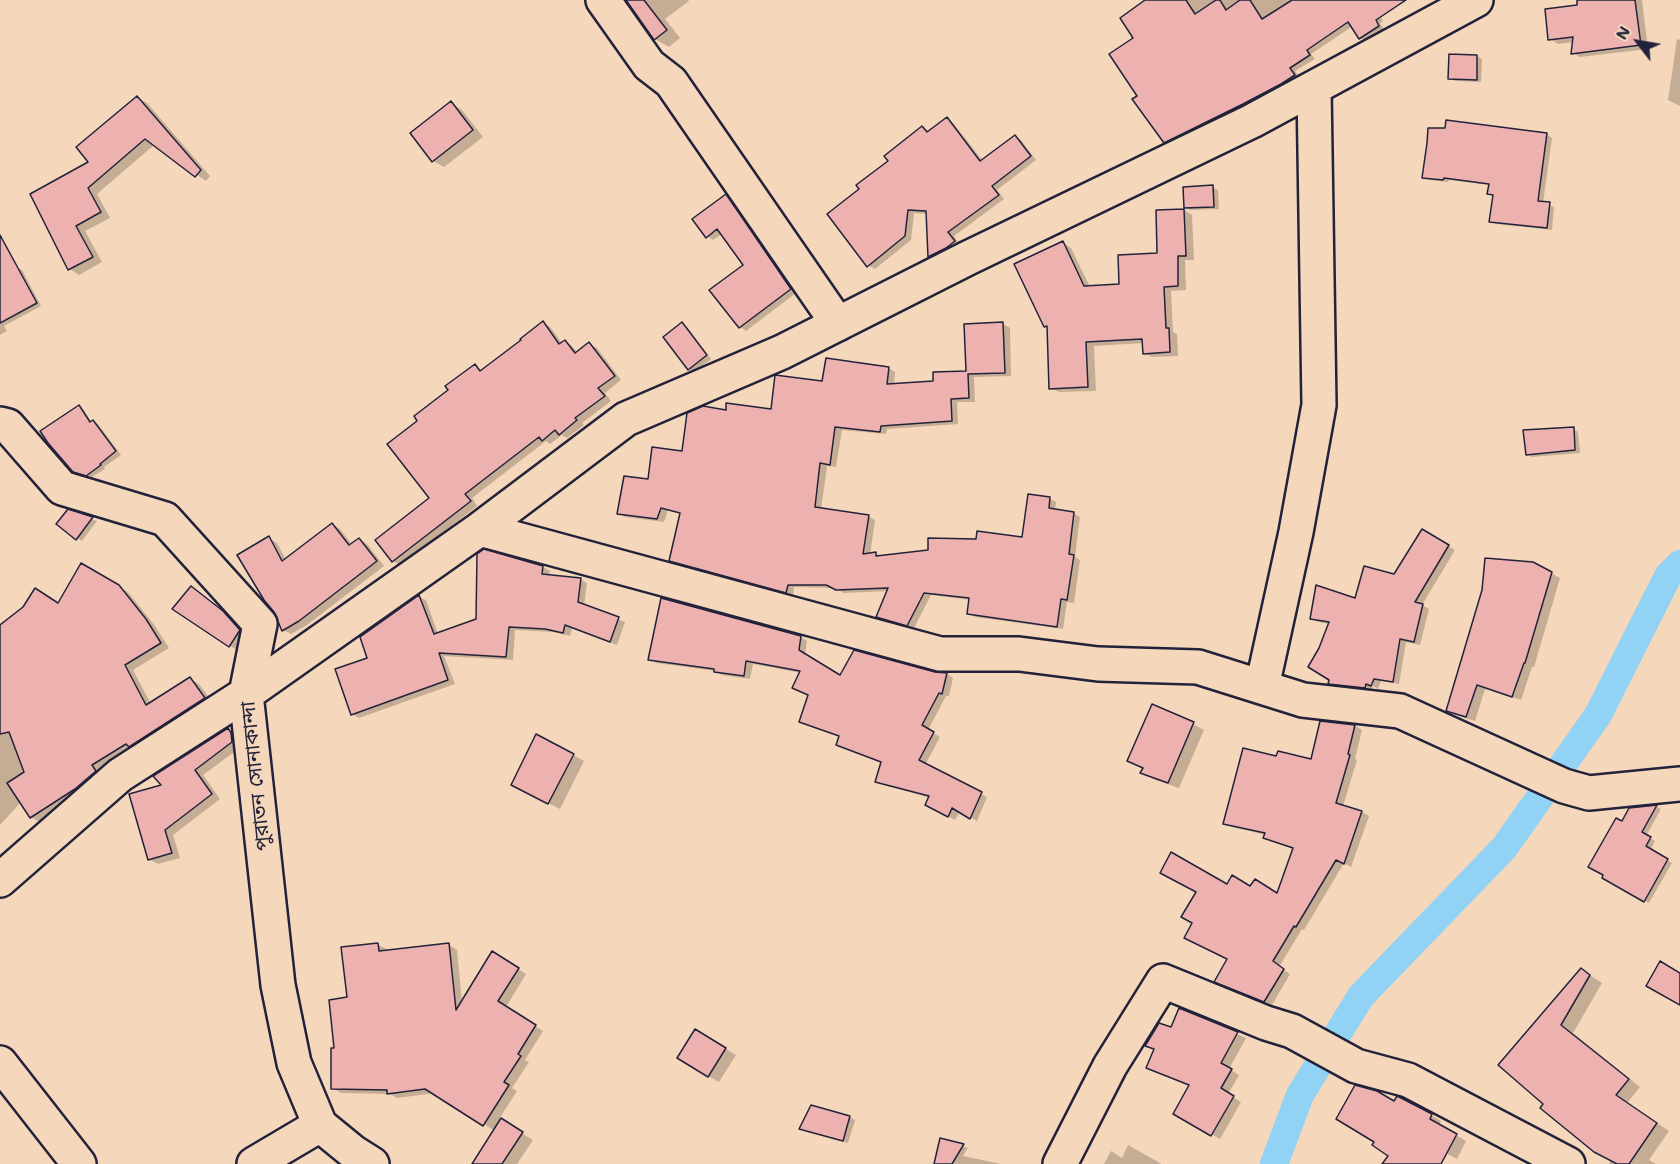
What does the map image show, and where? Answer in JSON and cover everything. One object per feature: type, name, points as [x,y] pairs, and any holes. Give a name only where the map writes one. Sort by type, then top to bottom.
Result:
[{"type":"street","points":[[603,0],[649,65],[671,82],[838,324]]},
{"type":"street","points":[[0,880],[120,776],[246,694],[480,529],[626,419],[782,352],[968,258],[1252,121],[1476,0]]},
{"type":"street","points":[[1262,687],[1296,532],[1319,405],[1314,88]]},
{"type":"street","name":"পুরাতন সোনাকান্দা","points":[[0,424],[8,426],[62,488],[165,519],[261,624],[246,694],[278,985],[294,1063],[320,1125],[353,1152],[372,1164]]},
{"type":"street","points":[[480,529],[940,654],[1019,654],[1098,664],[1198,667],[1303,700],[1400,711],[1564,786],[1589,793],[1680,784]]},
{"type":"street","points":[[1060,1164],[1110,1065],[1163,981],[1266,1023],[1292,1031],[1356,1066],[1408,1080],[1568,1164]]},
{"type":"street","points":[[0,1063],[79,1164]]},
{"type":"street","points":[[254,1164],[320,1125]]},
{"type":"building","points":[[626,0],[644,0],[667,30],[654,40]]},
{"type":"building","points":[[1145,0],[1186,0],[1195,14],[1216,0],[1220,0],[1226,10],[1240,0],[1250,0],[1262,19],[1292,0],[1406,0],[1376,20],[1379,26],[1359,39],[1348,22],[1307,50],[1310,55],[1290,68],[1295,75],[1164,143],[1132,99],[1137,96],[1109,54],[1133,38],[1120,18]]},
{"type":"building","points":[[1577,0],[1635,0],[1641,45],[1571,54],[1573,37],[1548,40],[1545,9],[1577,5]]},
{"type":"building","points":[[1449,54],[1477,55],[1477,80],[1448,79]]},
{"type":"building","points":[[137,96],[201,170],[195,177],[145,139],[88,188],[101,212],[76,226],[93,257],[68,270],[30,194],[88,162],[76,147]]},
{"type":"building","points":[[451,101],[473,130],[432,162],[410,133]]},
{"type":"building","points":[[947,117],[980,161],[1015,135],[1031,156],[992,186],[999,195],[948,232],[955,241],[946,248],[928,257],[926,211],[908,210],[905,236],[867,267],[827,214],[859,189],[856,185],[888,161],[884,156],[922,126],[927,132]]},
{"type":"building","points":[[1446,120],[1547,133],[1538,201],[1550,202],[1547,228],[1489,222],[1493,195],[1487,194],[1489,184],[1444,178],[1443,180],[1422,178],[1428,128],[1445,128]]},
{"type":"building","points":[[1213,185],[1214,207],[1184,208],[1183,187]]},
{"type":"building","points":[[726,194],[791,289],[739,328],[709,290],[743,265],[717,229],[706,238],[692,219]]},
{"type":"building","points":[[1184,209],[1186,256],[1178,256],[1178,286],[1164,287],[1170,352],[1143,354],[1142,339],[1086,342],[1088,387],[1049,389],[1047,326],[1044,327],[1014,264],[1063,241],[1084,286],[1119,284],[1118,255],[1157,253],[1156,210]]},
{"type":"building","points":[[0,235],[37,303],[0,323]]},
{"type":"building","points":[[543,321],[559,344],[565,340],[575,353],[589,342],[615,376],[598,388],[605,396],[575,418],[577,420],[559,435],[555,430],[542,441],[539,437],[465,494],[471,501],[392,562],[375,540],[429,498],[387,444],[417,421],[414,416],[448,390],[445,386],[475,364],[480,371]]},
{"type":"building","points":[[682,322],[707,355],[688,370],[663,337]]},
{"type":"building","points":[[1003,322],[1005,373],[968,374],[969,398],[951,399],[952,421],[881,426],[880,432],[835,427],[830,465],[820,463],[815,507],[869,515],[863,554],[876,552],[876,556],[928,550],[928,538],[976,539],[977,531],[1022,537],[1028,494],[1050,497],[1049,508],[1074,512],[1069,554],[1074,555],[1067,600],[1061,599],[1057,627],[967,614],[969,598],[924,593],[907,626],[876,617],[888,588],[836,590],[826,585],[788,585],[786,593],[669,561],[680,513],[661,508],[657,519],[617,514],[624,476],[648,479],[652,447],[682,451],[687,413],[703,406],[726,410],[726,403],[771,409],[775,375],[822,381],[826,358],[889,367],[887,384],[933,381],[933,372],[966,371],[964,324]]},
{"type":"building","points":[[79,405],[90,422],[93,420],[116,451],[86,476],[73,472],[40,431]]},
{"type":"building","points":[[1574,427],[1575,450],[1526,455],[1523,430]]},
{"type":"building","points":[[68,509],[93,517],[76,540],[56,524]]},
{"type":"building","points":[[332,523],[349,545],[359,538],[377,561],[299,621],[282,631],[274,612],[264,600],[237,555],[269,536],[282,561]]},
{"type":"building","points":[[1422,529],[1449,545],[1415,602],[1423,604],[1414,642],[1400,639],[1393,682],[1374,679],[1371,686],[1366,684],[1365,688],[1328,684],[1329,680],[1308,667],[1319,648],[1329,622],[1310,619],[1316,585],[1355,598],[1364,566],[1394,574]]},
{"type":"building","points":[[484,549],[543,566],[542,574],[581,578],[578,602],[619,617],[610,642],[565,625],[563,633],[545,629],[509,627],[506,657],[439,653],[448,680],[351,715],[335,669],[367,658],[360,637],[419,595],[434,634],[476,619],[477,554]]},
{"type":"building","points":[[1485,558],[1533,562],[1552,572],[1525,663],[1512,697],[1477,685],[1466,717],[1446,711],[1482,590]]},
{"type":"building","points":[[81,563],[119,585],[146,619],[161,643],[125,665],[146,705],[190,677],[205,698],[129,747],[126,744],[92,765],[96,771],[75,789],[30,818],[7,783],[24,772],[9,732],[0,734],[0,625],[23,607],[35,588],[58,603]]},
{"type":"building","points":[[191,586],[223,611],[240,630],[229,647],[172,609]]},
{"type":"building","points":[[661,598],[801,636],[799,650],[840,675],[854,650],[935,672],[947,673],[942,694],[939,693],[922,725],[934,732],[919,760],[982,792],[970,819],[952,808],[948,817],[925,805],[929,796],[875,782],[881,762],[836,745],[839,736],[799,722],[808,695],[792,688],[800,671],[746,661],[744,676],[714,672],[714,669],[648,660]]},
{"type":"building","points":[[1152,704],[1194,722],[1168,783],[1140,773],[1143,768],[1127,761]]},
{"type":"building","points":[[1320,721],[1355,725],[1348,754],[1350,755],[1336,803],[1362,811],[1344,864],[1336,860],[1273,961],[1284,969],[1264,1002],[1214,982],[1227,959],[1184,938],[1192,923],[1181,917],[1196,892],[1160,873],[1171,852],[1227,884],[1232,875],[1250,886],[1255,879],[1277,893],[1293,848],[1263,838],[1265,833],[1223,824],[1243,748],[1276,756],[1278,751],[1311,759]]},
{"type":"building","points":[[228,728],[232,742],[195,770],[212,794],[165,830],[172,853],[148,860],[129,794],[161,785],[153,776]]},
{"type":"building","points":[[536,734],[574,754],[548,804],[511,785]]},
{"type":"building","points":[[1657,805],[1642,832],[1651,837],[1646,846],[1668,859],[1644,902],[1602,878],[1603,875],[1588,867],[1616,818],[1622,821],[1629,808]]},
{"type":"building","points":[[378,943],[379,951],[449,943],[456,1010],[492,951],[519,968],[498,1001],[536,1025],[518,1054],[521,1056],[504,1082],[509,1085],[483,1126],[425,1089],[387,1094],[387,1090],[331,1089],[331,1048],[334,1048],[329,1000],[347,997],[341,947]]},
{"type":"building","points":[[1660,961],[1680,973],[1680,1005],[1646,986]]},
{"type":"building","points":[[1581,968],[1590,975],[1561,1025],[1629,1079],[1616,1095],[1657,1123],[1629,1164],[1617,1164],[1594,1152],[1540,1108],[1543,1104],[1498,1065]]},
{"type":"building","points":[[1179,1008],[1238,1032],[1221,1063],[1232,1069],[1221,1088],[1234,1096],[1211,1136],[1173,1114],[1189,1085],[1146,1068],[1154,1049],[1145,1046],[1159,1023],[1171,1027]]},
{"type":"building","points":[[695,1029],[726,1048],[708,1077],[677,1058]]},
{"type":"building","points":[[1355,1085],[1377,1091],[1394,1101],[1397,1096],[1432,1114],[1430,1119],[1457,1134],[1441,1164],[1382,1164],[1388,1156],[1372,1145],[1374,1142],[1336,1119]]},
{"type":"building","points":[[811,1105],[850,1116],[843,1141],[799,1129]]},
{"type":"building","points":[[501,1118],[523,1132],[502,1164],[472,1164]]},
{"type":"building","points":[[940,1138],[964,1144],[952,1164],[934,1164]]},
{"type":"waterway","points":[[1274,1164],[1300,1095],[1361,996],[1504,848],[1598,715],[1668,576],[1680,564]]}]
